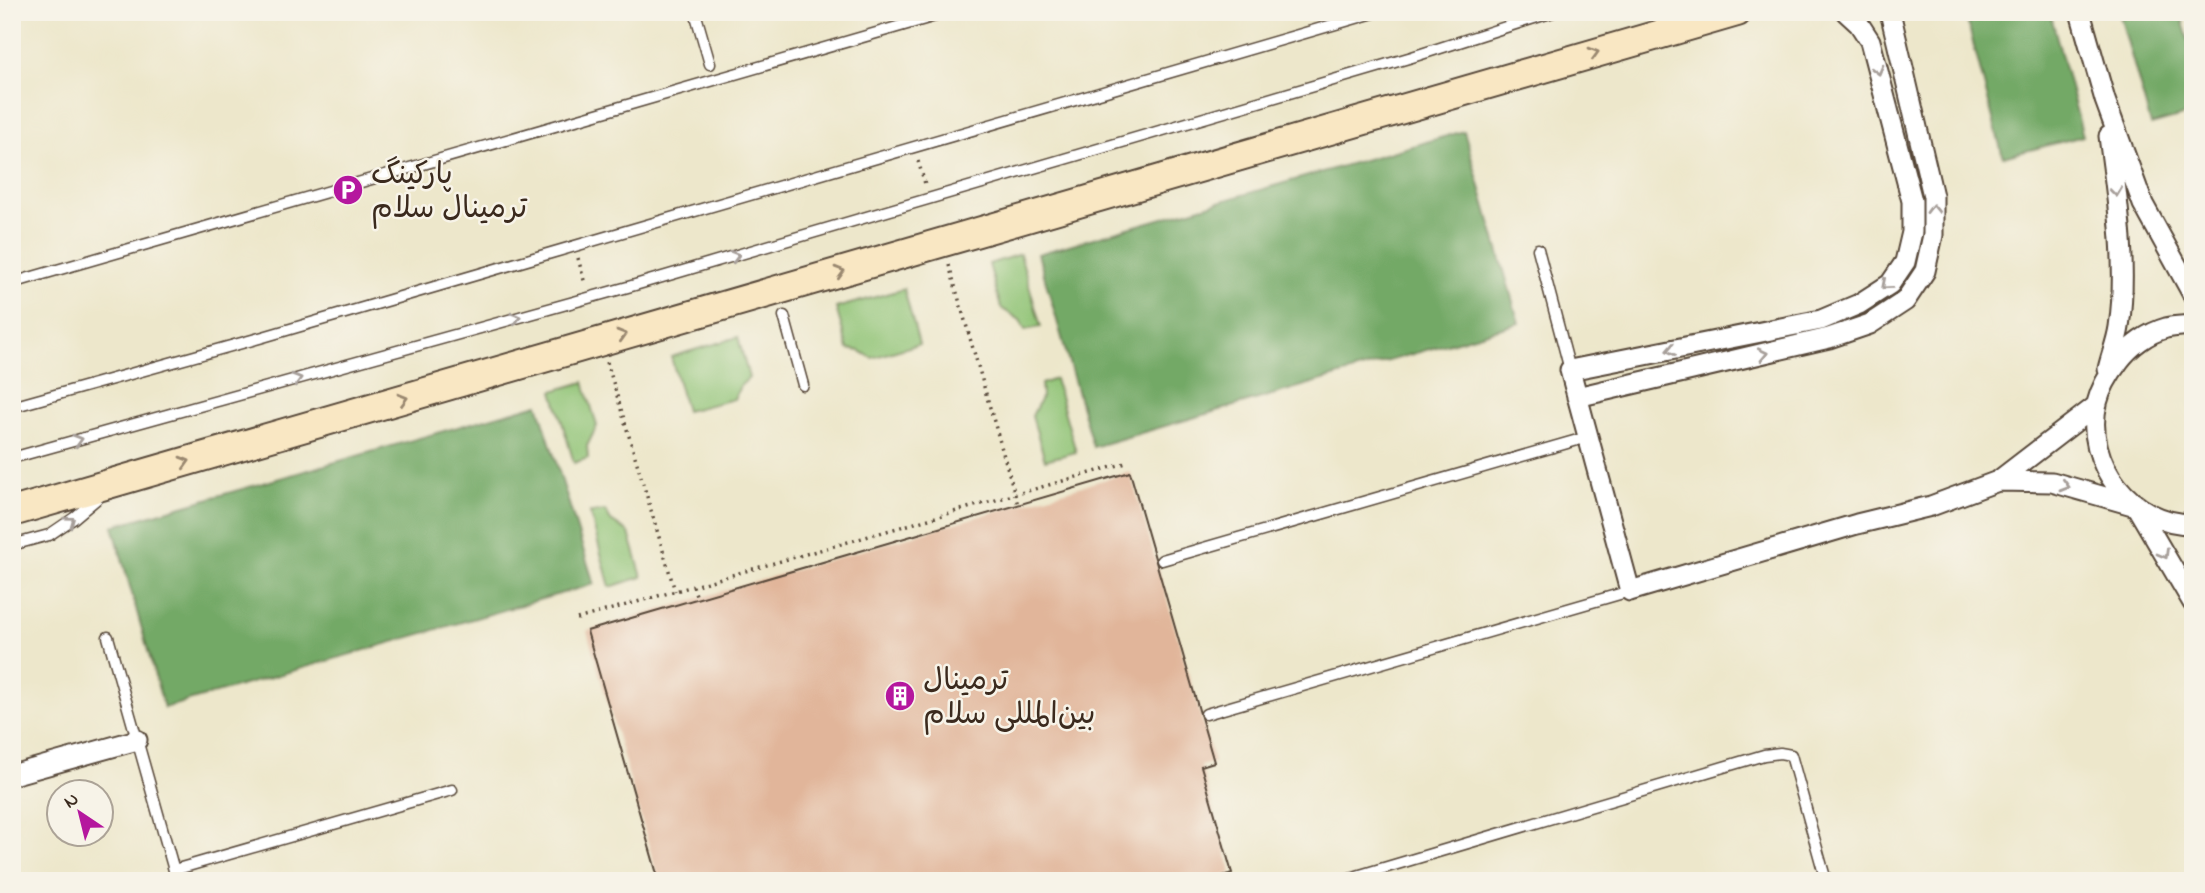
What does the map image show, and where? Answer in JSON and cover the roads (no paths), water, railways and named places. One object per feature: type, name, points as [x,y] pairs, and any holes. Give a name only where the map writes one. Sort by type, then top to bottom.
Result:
[{"type":"street","points":[[12,512],[1737,12]]},
{"type":"street","points":[[1846,12],[1870,41],[1912,201],[1912,232],[1905,262],[1890,284],[1859,304],[1821,320],[1570,370],[1630,591],[1857,524],[1931,506],[1998,481],[2096,405]]},
{"type":"street","points":[[1577,397],[1829,338],[1870,324],[1905,301],[1925,271],[1933,235],[1933,196],[1890,12]]},
{"type":"street","points":[[2080,12],[2105,100],[2143,204],[2193,295]]},
{"type":"street","points":[[2105,100],[2119,215],[2121,283],[2119,327],[2096,405],[2095,438],[2103,464],[2117,488],[2136,506],[2193,603]]},
{"type":"street","points":[[2105,379],[2126,351],[2147,336],[2167,328],[2193,325]]},
{"type":"street","points":[[1998,481],[2052,482],[2136,506],[2157,517],[2193,524]]},
{"type":"street","points":[[12,775],[137,740]]},
{"type":"lane","points":[[695,12],[710,64]]},
{"type":"lane","points":[[12,283],[948,12]]},
{"type":"lane","points":[[12,407],[1377,12]]},
{"type":"lane","points":[[12,458],[589,298],[1412,57],[1553,12]]},
{"type":"lane","points":[[1538,249],[1570,370]]},
{"type":"lane","points":[[784,316],[803,384]]},
{"type":"lane","points":[[1162,560],[1588,436]]},
{"type":"lane","points":[[12,545],[49,534],[74,519],[119,481]]},
{"type":"lane","points":[[1206,714],[1630,591]]},
{"type":"lane","points":[[108,637],[177,881]]},
{"type":"lane","points":[[1340,881],[1780,752],[1791,755],[1826,881]]},
{"type":"lane","points":[[174,870],[452,790]]},
{"type":"place","name":"پارکینگ ترمینال سلام","points":[[348,190]]},
{"type":"place","name":"ترمینال بین‌المللی سلام","points":[[900,696]]}]
